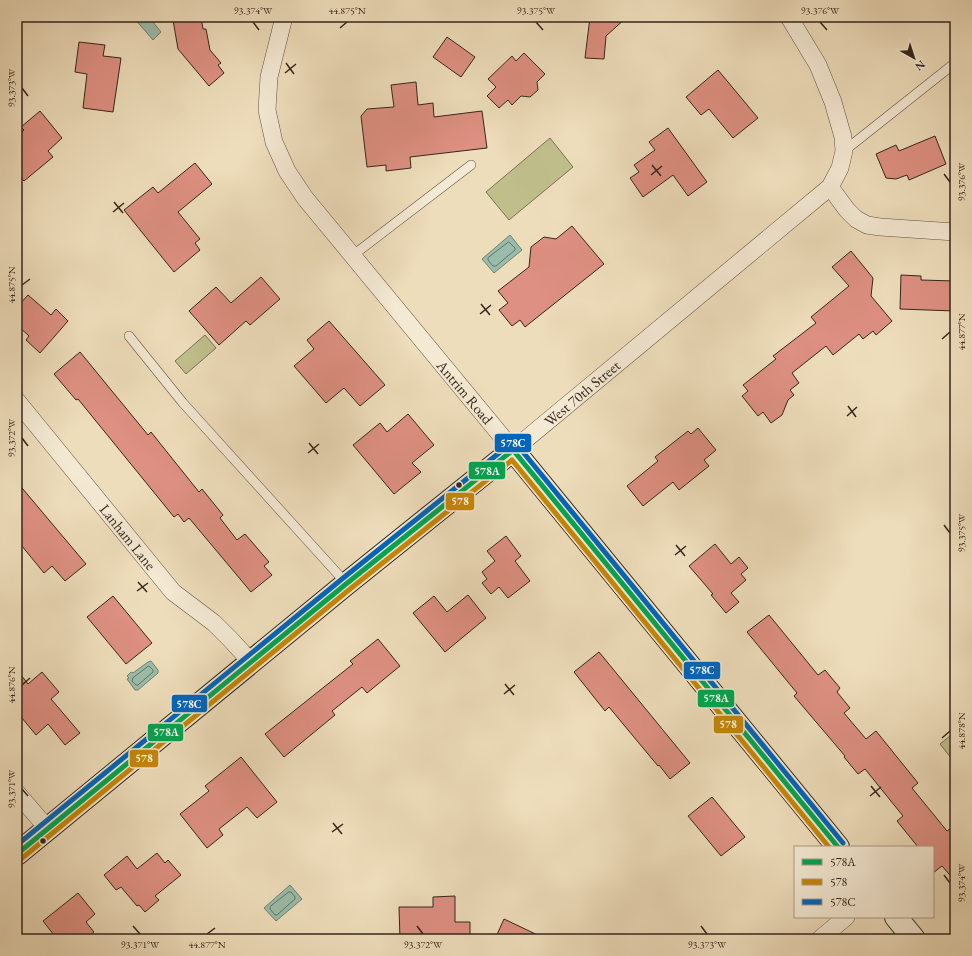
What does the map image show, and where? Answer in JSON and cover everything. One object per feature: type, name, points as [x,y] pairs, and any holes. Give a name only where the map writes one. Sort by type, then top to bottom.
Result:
[{"type":"street","name":"Antrim Road","points":[[284,17],[269,76],[267,110],[274,142],[287,171],[304,198],[513,450],[837,846]]},
{"type":"street","points":[[789,17],[818,65],[833,102],[844,151],[840,168],[830,187],[847,210],[856,219],[868,225],[955,232]]},
{"type":"street","name":"West 70th Street","points":[[17,854],[346,584],[513,450],[830,187]]},
{"type":"street","name":"Lanham Lane","points":[[17,400],[169,588],[214,624],[251,662]]},
{"type":"street","points":[[17,793],[48,828]]},
{"type":"street","points":[[820,939],[845,918]]},
{"type":"street","points":[[897,918],[914,939]]},
{"type":"lane","points":[[844,151],[955,64]]},
{"type":"lane","points":[[352,256],[471,165]]},
{"type":"lane","points":[[130,336],[183,403],[346,584]]},
{"type":"shaded area","points":[[550,138],[573,167],[509,220],[486,192]]},
{"type":"shaded area","points":[[205,335],[216,348],[186,374],[175,361]]},
{"type":"shaded area","points":[[955,732],[955,763],[940,744]]},
{"type":"water","points":[[133,17],[153,17],[153,22],[161,32],[153,40]]},
{"type":"water","points":[[510,235],[522,250],[494,273],[482,259]]},
{"type":"water","points":[[151,661],[158,670],[158,673],[138,690],[135,690],[127,679],[129,678],[127,676],[131,672],[133,673]]},
{"type":"water","points":[[290,885],[302,899],[276,921],[264,908]]},
{"type":"building","points":[[175,17],[201,17],[203,29],[206,29],[210,50],[221,63],[218,65],[224,73],[209,86],[178,49],[173,20]]},
{"type":"building","points":[[590,17],[627,17],[606,36],[604,59],[585,58]]},
{"type":"building","points":[[447,37],[475,57],[461,77],[433,57]]},
{"type":"building","points":[[79,42],[105,45],[103,56],[121,58],[113,112],[83,108],[87,74],[75,72]]},
{"type":"building","points":[[524,53],[545,74],[537,82],[538,90],[530,97],[521,96],[512,105],[508,100],[499,108],[487,96],[496,87],[488,79],[512,56],[516,61]]},
{"type":"building","points":[[718,70],[758,118],[733,138],[709,109],[701,115],[686,97]]},
{"type":"building","points":[[416,82],[418,105],[433,103],[434,117],[482,111],[487,148],[410,157],[411,168],[386,171],[386,165],[367,167],[361,116],[367,109],[394,107],[391,85]]},
{"type":"building","points":[[40,111],[62,138],[48,151],[53,157],[24,181],[17,173],[17,135],[24,130],[21,127]]},
{"type":"building","points":[[668,128],[707,182],[688,196],[673,175],[643,197],[630,178],[639,172],[634,165],[655,150],[649,142]]},
{"type":"building","points":[[935,136],[946,164],[909,180],[907,175],[896,179],[886,178],[876,154],[896,145],[899,151]]},
{"type":"building","points":[[195,163],[212,184],[178,212],[200,239],[195,243],[200,250],[174,272],[124,210],[153,187],[158,193]]},
{"type":"building","points":[[572,226],[604,264],[525,327],[520,320],[512,326],[499,310],[508,303],[498,291],[529,267],[531,247],[544,237],[556,239]]},
{"type":"building","points":[[851,251],[873,278],[871,296],[892,321],[876,335],[873,331],[863,339],[859,334],[833,355],[826,346],[792,373],[799,383],[790,390],[794,395],[788,400],[782,415],[771,423],[763,412],[758,416],[742,396],[748,391],[743,385],[776,359],[773,356],[816,323],[811,317],[849,286],[832,267]]},
{"type":"building","points":[[901,275],[921,276],[921,280],[955,281],[955,311],[900,309]]},
{"type":"building","points":[[261,277],[280,299],[250,325],[246,321],[219,345],[189,311],[216,287],[231,303]]},
{"type":"building","points":[[28,295],[51,315],[56,309],[68,321],[40,353],[26,340],[29,336],[17,325],[17,307]]},
{"type":"building","points":[[329,321],[385,385],[360,406],[344,388],[326,403],[294,366],[314,349],[307,340]]},
{"type":"building","points":[[80,352],[148,435],[151,432],[199,492],[202,489],[223,515],[220,518],[237,540],[245,534],[269,562],[264,566],[272,575],[251,592],[189,518],[184,522],[178,514],[174,517],[78,399],[76,400],[54,374]]},
{"type":"building","points":[[408,414],[434,445],[412,463],[421,472],[394,494],[353,445],[380,423],[387,432]]},
{"type":"building","points":[[698,428],[716,450],[704,460],[709,466],[679,490],[673,482],[643,506],[627,486],[658,461],[655,457],[688,431],[691,434]]},
{"type":"building","points":[[17,482],[86,564],[65,581],[52,566],[44,573],[17,540]]},
{"type":"building","points":[[506,536],[521,556],[515,561],[530,581],[508,598],[499,587],[491,594],[482,583],[487,579],[482,572],[495,561],[487,551]]},
{"type":"building","points":[[715,544],[731,564],[739,557],[748,568],[741,574],[746,580],[731,593],[739,602],[726,613],[711,595],[713,594],[689,566]]},
{"type":"building","points":[[468,595],[486,618],[445,652],[413,613],[434,596],[447,612]]},
{"type":"building","points":[[113,596],[152,643],[126,664],[87,617]]},
{"type":"building","points":[[769,615],[818,675],[825,670],[840,688],[837,692],[850,708],[844,713],[866,739],[876,731],[918,783],[912,788],[947,831],[955,825],[955,881],[942,866],[934,872],[934,846],[917,846],[897,821],[903,816],[865,769],[858,774],[844,757],[845,756],[794,696],[797,693],[747,632]]},
{"type":"building","points":[[378,639],[400,666],[367,693],[362,687],[332,711],[335,715],[284,757],[265,734],[353,664],[350,661]]},
{"type":"building","points":[[599,652],[690,763],[670,779],[609,707],[605,711],[574,672]]},
{"type":"building","points":[[17,670],[28,684],[42,672],[59,692],[51,699],[80,733],[65,745],[48,724],[36,735],[17,712]]},
{"type":"building","points":[[241,757],[277,802],[257,818],[247,807],[219,829],[223,835],[207,848],[180,814],[209,791],[205,786]]},
{"type":"building","points":[[712,797],[745,837],[721,856],[688,816]]},
{"type":"building","points":[[157,853],[165,863],[168,860],[181,875],[155,896],[159,900],[145,912],[139,905],[137,906],[121,887],[116,890],[104,875],[127,856],[137,869]]},
{"type":"building","points":[[78,893],[95,914],[86,922],[94,932],[85,939],[57,939],[43,921]]},
{"type":"building","points":[[455,896],[455,922],[470,922],[470,939],[400,939],[399,907],[433,907],[433,897]]},
{"type":"building","points":[[504,919],[546,939],[495,939]]},
{"type":"transit line","name":"578C","points":[[17,845],[342,579],[513,443],[518,446],[843,843]]},
{"type":"transit line","name":"578A","points":[[17,854],[346,584],[513,450],[837,846]]},
{"type":"transit line","name":"578","points":[[21,859],[350,589],[512,460],[828,846]]}]
